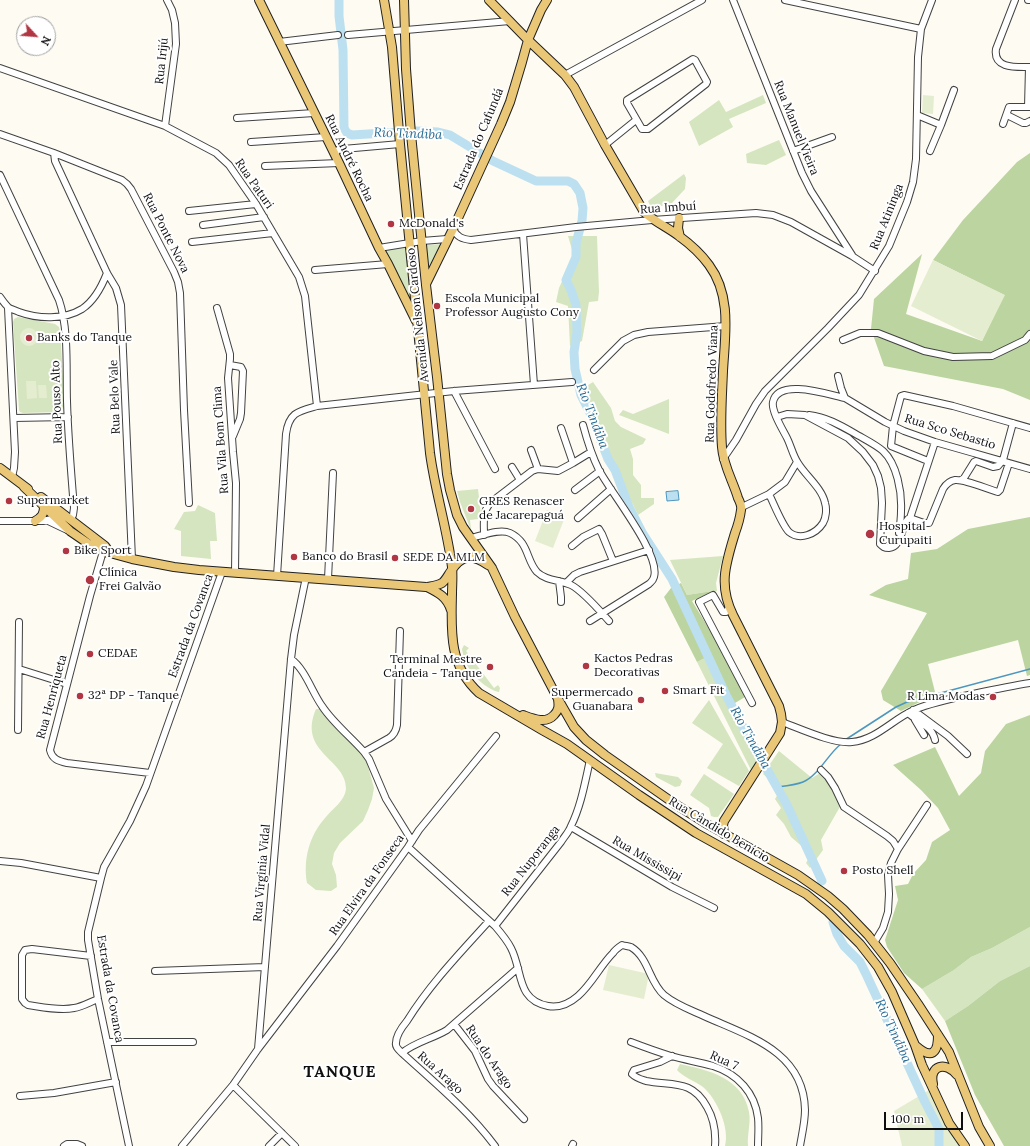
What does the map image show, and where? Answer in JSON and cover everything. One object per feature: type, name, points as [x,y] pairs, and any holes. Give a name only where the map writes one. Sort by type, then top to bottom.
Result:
[{"type":"main road","name":"Rua André Rocha","points":[[259,0],[418,325]]},
{"type":"main road","name":"Avenida Nelson Cardoso","points":[[384,0],[392,46],[427,428],[434,478],[452,569]]},
{"type":"main road","name":"Avenida Nelson Cardoso","points":[[404,0],[406,68],[411,131],[446,474],[458,515],[463,526],[492,568]]},
{"type":"main road","name":"Rua Godofredo Viana","points":[[489,0],[565,75],[574,87],[605,145],[644,212],[652,220],[680,237],[695,250],[709,266],[718,281],[724,297],[726,326],[722,387],[723,459],[742,507]]},
{"type":"main road","name":"Estrada do Cafundá","points":[[426,285],[488,153],[510,102],[528,40],[540,10],[547,0]]},
{"type":"main road","points":[[680,218],[678,228],[680,237]]},
{"type":"main road","points":[[0,468],[52,505],[106,550]]},
{"type":"main road","points":[[24,486],[70,532],[89,544],[132,559],[174,567],[426,587],[443,583],[452,569],[462,559],[469,557],[479,559],[492,568]]},
{"type":"main road","points":[[35,521],[40,519],[43,514],[44,506]]},
{"type":"main road","points":[[724,834],[724,821],[780,733],[782,722],[782,714],[776,699],[729,608],[724,591],[726,566],[742,507]]},
{"type":"main road","points":[[56,518],[71,520]]},
{"type":"main road","name":"Rua Cândido Benício","points":[[492,568],[515,617],[558,699],[574,727],[586,740],[605,756],[711,826],[798,876],[828,896],[843,909],[874,943],[918,1004],[950,1052],[958,1077],[979,1127],[990,1146]]},
{"type":"main road","name":"Rua Cândido Benício","points":[[452,569],[452,637],[455,656],[464,677],[472,687],[479,693],[567,744],[696,833],[806,894],[828,912],[860,944],[878,967],[892,992],[922,1065],[949,1123],[965,1146]]},
{"type":"main road","points":[[426,587],[445,597],[452,615]]},
{"type":"main road","points":[[506,709],[538,720],[544,720],[551,718],[556,712],[559,705],[558,699]]},
{"type":"main road","points":[[711,826],[724,821]]},
{"type":"main road","points":[[915,1045],[924,1053],[932,1053],[938,1043],[938,1035]]},
{"type":"main road","points":[[936,1096],[932,1078],[936,1069],[944,1066],[954,1071],[958,1077]]},
{"type":"street","name":"Rua Irijú","points":[[165,126],[176,44],[176,23],[167,0]]},
{"type":"street","points":[[565,75],[702,0]]},
{"type":"street","name":"Rua Manuel Vieira","points":[[733,0],[802,173],[811,191],[852,256]]},
{"type":"street","points":[[785,0],[921,29]]},
{"type":"street","name":"Rua Atininga","points":[[723,459],[765,391],[859,295],[889,246],[907,202],[913,182],[916,159],[918,57],[921,29],[932,0]]},
{"type":"street","points":[[1003,124],[1010,107],[1029,107],[1030,67],[1005,65],[996,60],[995,55],[1015,0]]},
{"type":"street","points":[[348,35],[510,21]]},
{"type":"street","points":[[280,42],[338,35]]},
{"type":"street","points":[[692,59],[695,59],[706,85],[648,129],[642,129],[636,120],[627,103],[628,99],[692,59]]},
{"type":"street","name":"Rua Paturi","points":[[0,68],[165,126],[216,153],[229,165],[256,204],[299,277],[305,296],[318,406]]},
{"type":"street","points":[[930,151],[954,90]]},
{"type":"street","points":[[237,118],[314,113]]},
{"type":"street","points":[[917,115],[941,125]]},
{"type":"street","points":[[1007,115],[1026,123],[1030,122]]},
{"type":"street","points":[[605,145],[636,120]]},
{"type":"street","name":"Rua Ponte Nova","points":[[0,134],[122,180],[131,189],[176,277],[180,293],[189,503]]},
{"type":"street","points":[[251,142],[326,137]]},
{"type":"street","points":[[793,152],[832,137]]},
{"type":"street","points":[[335,154],[338,150],[342,149],[400,144]]},
{"type":"street","name":"Rua Belo Vale","points":[[54,154],[55,161],[107,273],[116,288],[121,305],[132,559]]},
{"type":"street","points":[[265,166],[339,163]]},
{"type":"street","name":"Rua Pouso Alto","points":[[0,175],[59,300],[63,316],[74,508],[71,520]]},
{"type":"street","points":[[189,211],[256,204]]},
{"type":"street","name":"Rua Imbuí","points":[[453,229],[458,236],[465,240],[584,226],[756,213],[773,215],[791,222],[852,256],[875,271]]},
{"type":"street","points":[[204,225],[264,217]]},
{"type":"street","points":[[192,242],[273,232]]},
{"type":"street","points":[[523,234],[534,385]]},
{"type":"street","points":[[379,248],[410,242],[447,239]]},
{"type":"street","points":[[315,270],[388,264]]},
{"type":"street","points":[[8,308],[40,317],[63,316],[74,313],[83,308],[91,300],[102,284],[107,273]]},
{"type":"street","points":[[0,297],[8,308],[14,418],[14,461],[12,477]]},
{"type":"street","name":"Rua Vila Bom Clima","points":[[217,308],[230,354],[228,378],[236,494],[235,573]]},
{"type":"street","points":[[594,370],[623,341],[634,335],[648,332],[726,326]]},
{"type":"street","points":[[843,340],[860,333],[878,333],[924,351],[953,357],[992,356],[1025,340],[1030,334]]},
{"type":"street","points":[[230,365],[241,367],[243,371],[241,413],[232,438]]},
{"type":"street","points":[[838,376],[845,398]]},
{"type":"street","points":[[276,576],[287,426],[291,418],[301,410],[318,406],[572,382]]},
{"type":"street","name":"Rua Sco Sebastio","points":[[777,417],[773,409],[773,402],[776,396],[782,391],[791,389],[808,390],[845,398],[893,426],[935,442],[1030,469]]},
{"type":"street","points":[[454,392],[495,469]]},
{"type":"street","points":[[928,461],[892,448],[893,426],[901,396],[904,395],[953,406],[1030,428]]},
{"type":"street","points":[[769,494],[789,532],[797,536],[806,536],[815,532],[823,522],[826,512],[825,501],[818,488],[797,462],[777,417],[787,414],[819,416],[845,428],[882,450],[890,458],[900,492],[901,512],[898,542]]},
{"type":"street","points":[[805,415],[848,438],[863,452],[873,465],[881,488],[882,503],[880,544],[882,547],[891,548],[898,542],[906,520],[910,518],[935,442]]},
{"type":"street","points":[[14,418],[68,417]]},
{"type":"street","points":[[910,518],[924,523],[929,523],[943,489],[950,481],[961,480],[994,491],[999,491],[1013,424]]},
{"type":"street","points":[[583,425],[591,452],[600,471],[649,550],[655,576],[652,582],[590,622]]},
{"type":"street","points":[[560,428],[573,464]]},
{"type":"street","points":[[531,450],[538,469]]},
{"type":"street","points":[[484,535],[484,513],[486,508],[490,503],[532,470],[538,469],[558,471],[573,464],[591,452]]},
{"type":"street","points":[[961,480],[976,461],[996,467],[1006,462]]},
{"type":"street","points":[[742,507],[769,494],[785,482],[797,462]]},
{"type":"street","points":[[512,467],[520,480]]},
{"type":"street","points":[[575,490],[600,471]]},
{"type":"street","points":[[328,579],[333,473]]},
{"type":"street","points":[[578,518],[611,489]]},
{"type":"street","points":[[0,521],[35,521],[56,518]]},
{"type":"street","points":[[46,520],[70,532]]},
{"type":"street","points":[[572,546],[584,536],[599,529],[613,561]]},
{"type":"street","points":[[471,538],[504,532],[514,536],[521,541],[525,547],[539,574],[576,587],[609,621]]},
{"type":"street","name":"Rua Henriqueta","points":[[106,550],[67,684],[50,750],[51,755],[54,758],[67,763],[150,773]]},
{"type":"street","points":[[566,583],[574,575],[580,572],[649,550]]},
{"type":"street","name":"Estrada da Covanca","points":[[129,1146],[98,999],[88,932],[104,867],[130,821],[146,786],[222,572]]},
{"type":"street","name":"Rua Virginia Vidal","points":[[258,1049],[291,659],[294,635],[306,577]]},
{"type":"street","points":[[559,581],[562,597],[561,602]]},
{"type":"street","points":[[729,608],[726,612],[723,612],[713,595],[699,602],[752,703]]},
{"type":"street","points":[[18,730],[19,622]]},
{"type":"street","points":[[364,752],[389,738],[396,730],[400,631]]},
{"type":"street","points":[[291,659],[297,664],[327,713],[369,759],[386,799],[412,841]]},
{"type":"street","points":[[19,669],[67,684]]},
{"type":"street","points":[[782,722],[835,741],[860,741],[868,738],[911,711],[955,697],[1030,683]]},
{"type":"street","points":[[911,711],[924,735]]},
{"type":"street","points":[[911,711],[948,736],[967,754]]},
{"type":"street","points":[[915,718],[930,728],[933,732],[935,740]]},
{"type":"street","name":"Rua Elvira da Fonseca","points":[[258,1049],[338,946],[429,817],[496,736]]},
{"type":"street","name":"Rua Nuporanga","points":[[495,926],[561,842],[571,827],[590,760]]},
{"type":"street","points":[[821,770],[828,777],[835,788],[844,807],[887,836],[898,849]]},
{"type":"street","points":[[874,943],[883,928],[888,912],[889,870],[891,863],[898,849],[927,805]]},
{"type":"street","name":"Rua Mississipi","points":[[571,827],[672,887],[714,908]]},
{"type":"street","points":[[408,847],[495,926],[511,948],[525,993],[535,1002],[552,1007],[561,1006],[571,1001],[587,987],[613,952],[622,945],[631,947],[641,956],[663,994],[673,1001],[766,1045],[778,1053],[796,1074],[801,1085],[805,1109],[800,1146]]},
{"type":"street","points":[[0,861],[21,863],[101,878]]},
{"type":"street","points":[[402,1053],[397,1048],[397,1037],[415,1008],[443,972],[489,921]]},
{"type":"street","points":[[91,956],[30,949],[25,950],[22,955],[22,999],[28,1005],[73,1009],[98,999]]},
{"type":"street","points":[[155,971],[265,967]]},
{"type":"street","name":"Rua Arago","points":[[495,1146],[463,1108],[402,1053],[415,1044],[440,1034],[454,1024],[518,968]]},
{"type":"street","name":"Rua do Arago","points":[[454,1024],[475,1051],[488,1079],[524,1119]]},
{"type":"street","points":[[108,1042],[192,1042]]},
{"type":"street","name":"Rua 7","points":[[631,1042],[672,1056],[715,1066],[735,1077],[745,1086],[756,1109],[758,1120],[758,1146]]},
{"type":"street","points":[[182,1146],[233,1084],[258,1049]]},
{"type":"street","points":[[672,1056],[660,1062],[634,1070],[632,1074],[639,1079],[650,1082],[685,1086],[696,1092],[710,1112],[715,1133],[715,1146]]},
{"type":"street","points":[[20,1096],[54,1093],[116,1082]]},
{"type":"street","points":[[233,1084],[295,1146]]},
{"type":"street","points":[[269,1146],[282,1133]]},
{"type":"street","points":[[64,1146],[67,1144],[77,1144],[82,1146]]},
{"type":"green space","points":[[763,95],[766,103],[729,119],[733,127],[699,146],[689,122],[719,100],[726,112]]},
{"type":"green space","points":[[923,95],[934,96],[933,114],[922,113]]},
{"type":"green space","points":[[779,140],[786,155],[766,165],[747,163],[746,154]]},
{"type":"green space","points":[[1030,153],[1030,400],[1003,389],[884,366],[871,329],[874,299],[922,254],[906,314],[982,341],[1004,295],[933,260],[963,220],[1017,162]]},
{"type":"green space","points":[[684,174],[686,178],[685,189],[671,204],[651,208],[648,201]]},
{"type":"green space","points":[[568,236],[597,236],[599,292],[598,301],[589,302],[582,341],[570,346],[568,306],[556,302],[559,288],[573,253]]},
{"type":"green space","points":[[444,244],[427,278],[424,245]]},
{"type":"green space","points":[[407,245],[412,305],[385,249]]},
{"type":"green space","points":[[933,260],[1005,295],[982,341],[911,306]]},
{"type":"green space","points":[[18,317],[55,324],[59,327],[65,406],[60,412],[23,413],[19,410],[13,322],[14,319]]},
{"type":"green space","name":"Banks do Tanque","points":[[25,328],[33,328],[38,333],[36,344],[33,346],[25,346],[20,341],[20,333]]},
{"type":"green space","points":[[26,381],[36,381],[37,398],[27,399]]},
{"type":"green space","points":[[593,382],[611,408],[615,421],[621,427],[646,439],[643,444],[630,449],[633,459],[633,475],[641,485],[641,498],[654,498],[654,504],[638,515],[602,441],[596,419],[584,397],[582,389]]},
{"type":"green space","points":[[38,385],[46,385],[47,398],[39,398]]},
{"type":"green space","points":[[669,399],[669,434],[619,415],[623,410],[633,414]]},
{"type":"green space","name":"GRES Renascer de Jacarepaguá","points":[[478,489],[481,515],[478,519],[470,520],[471,530],[457,491]]},
{"type":"green space","points":[[198,505],[215,513],[217,541],[210,541],[211,559],[181,556],[181,531],[174,529],[184,512],[195,511]]},
{"type":"green space","points":[[547,510],[565,517],[553,548],[535,541]]},
{"type":"green space","points":[[1030,517],[1030,675],[1027,676],[1018,640],[928,664],[937,700],[926,699],[901,711],[883,700],[881,691],[927,613],[869,595],[886,585],[908,579],[911,553],[937,549],[968,529]]},
{"type":"green space","points":[[723,556],[716,583],[717,591],[687,595],[670,560]]},
{"type":"green space","points":[[681,583],[687,595],[711,592],[692,601],[722,650],[745,697],[730,706],[705,658],[697,662],[664,597],[671,588]]},
{"type":"green space","points":[[464,645],[469,648],[466,651],[494,688],[498,685],[500,688],[499,692],[494,691],[480,682],[472,673],[464,659],[462,649]]},
{"type":"green space","points":[[705,658],[758,759],[751,770],[697,662]]},
{"type":"green space","points":[[709,700],[749,771],[739,786],[707,768],[723,744],[692,723]]},
{"type":"green space","points":[[316,709],[320,709],[361,752],[367,763],[374,788],[372,799],[363,821],[340,843],[334,853],[332,864],[336,875],[337,887],[331,891],[316,890],[307,883],[306,874],[308,849],[311,840],[319,825],[341,801],[346,789],[344,779],[339,770],[317,746],[313,736],[312,724]]},
{"type":"green space","points":[[1030,715],[1030,927],[992,948],[971,957],[954,970],[922,989],[904,973],[887,947],[885,940],[898,900],[895,886],[908,884],[913,874],[926,860],[932,842],[950,830],[938,808],[921,790],[893,765],[935,747],[959,796],[981,773],[985,751],[1006,724]]},
{"type":"green space","points":[[779,751],[812,778],[822,772],[834,788],[841,805],[821,840],[823,850],[810,868],[806,863],[809,858],[805,849],[791,837],[784,824],[776,815],[781,808],[775,799],[781,789],[763,774]]},
{"type":"green space","points":[[655,773],[678,777],[682,781],[680,786],[675,787],[656,777]]},
{"type":"green space","points":[[704,774],[734,794],[718,817],[711,816],[709,808],[690,795]]},
{"type":"green space","points":[[1030,927],[1030,966],[1000,981],[968,1006],[945,1021],[922,989],[954,970],[971,957],[992,948]]},
{"type":"green space","points":[[609,965],[649,974],[644,999],[603,990]]},
{"type":"green space","points":[[1030,966],[1030,1146],[1004,1146],[975,1095],[945,1021],[968,1006],[1000,981]]},
{"type":"green space","points":[[680,1064],[713,1073],[732,1083],[740,1091],[749,1112],[750,1120],[748,1146],[725,1146],[726,1131],[717,1106],[703,1087],[677,1070]]},
{"type":"green space","points":[[931,1089],[964,1146],[902,1146],[894,1111]]},
{"type":"water","points":[[678,491],[679,500],[667,501],[666,492]]},
{"type":"waterway","name":"Rio Tindiba","points":[[339,0],[339,16],[343,50],[344,128],[347,133],[352,135],[417,131],[438,132],[450,135],[493,161],[536,181],[568,181],[574,184],[580,193],[583,208],[582,221],[576,243],[576,257],[566,280],[576,305],[577,332],[574,352],[575,369],[581,395],[594,421],[608,459],[615,470],[629,507],[643,534],[672,579],[726,695],[787,805],[822,881]]},
{"type":"waterway","points":[[845,740],[896,707],[907,702],[1030,669]]},
{"type":"waterway","points":[[778,787],[797,784],[808,779],[841,744]]},
{"type":"waterway","name":"Rio Tindiba","points":[[833,922],[837,934],[844,946],[860,962],[867,976],[939,1129],[939,1146]]},
{"type":"place","name":"McDonald's","points":[[391,224]]},
{"type":"place","name":"Escola Municipal Professor Augusto Cony","points":[[437,306]]},
{"type":"place","name":"Banks do Tanque","points":[[29,338]]},
{"type":"place","name":"Supermarket","points":[[9,501]]},
{"type":"place","name":"GRES Renascer de Jacarepaguá","points":[[471,509]]},
{"type":"place","name":"Hospital Curupaiti","points":[[870,534]]},
{"type":"place","name":"Bike Sport","points":[[66,551]]},
{"type":"place","name":"Banco do Brasil","points":[[294,557]]},
{"type":"place","name":"SEDE DA MLM","points":[[395,558]]},
{"type":"place","name":"Clínica Frei Galvão","points":[[90,580]]},
{"type":"place","name":"CEDAE","points":[[90,654]]},
{"type":"place","name":"Kactos Pedras Decorativas","points":[[586,666]]},
{"type":"place","name":"Terminal Mestre Candeia - Tanque","points":[[490,667]]},
{"type":"place","name":"Smart Fit","points":[[665,691]]},
{"type":"place","name":"32ª DP - Tanque","points":[[80,696]]},
{"type":"place","name":"R Lima Modas","points":[[993,697]]},
{"type":"place","name":"Supermercado Guanabara","points":[[641,700]]},
{"type":"place","name":"Posto Shell","points":[[844,871]]},
{"type":"district","name":"TANQUE","points":[[340,1072]]}]
